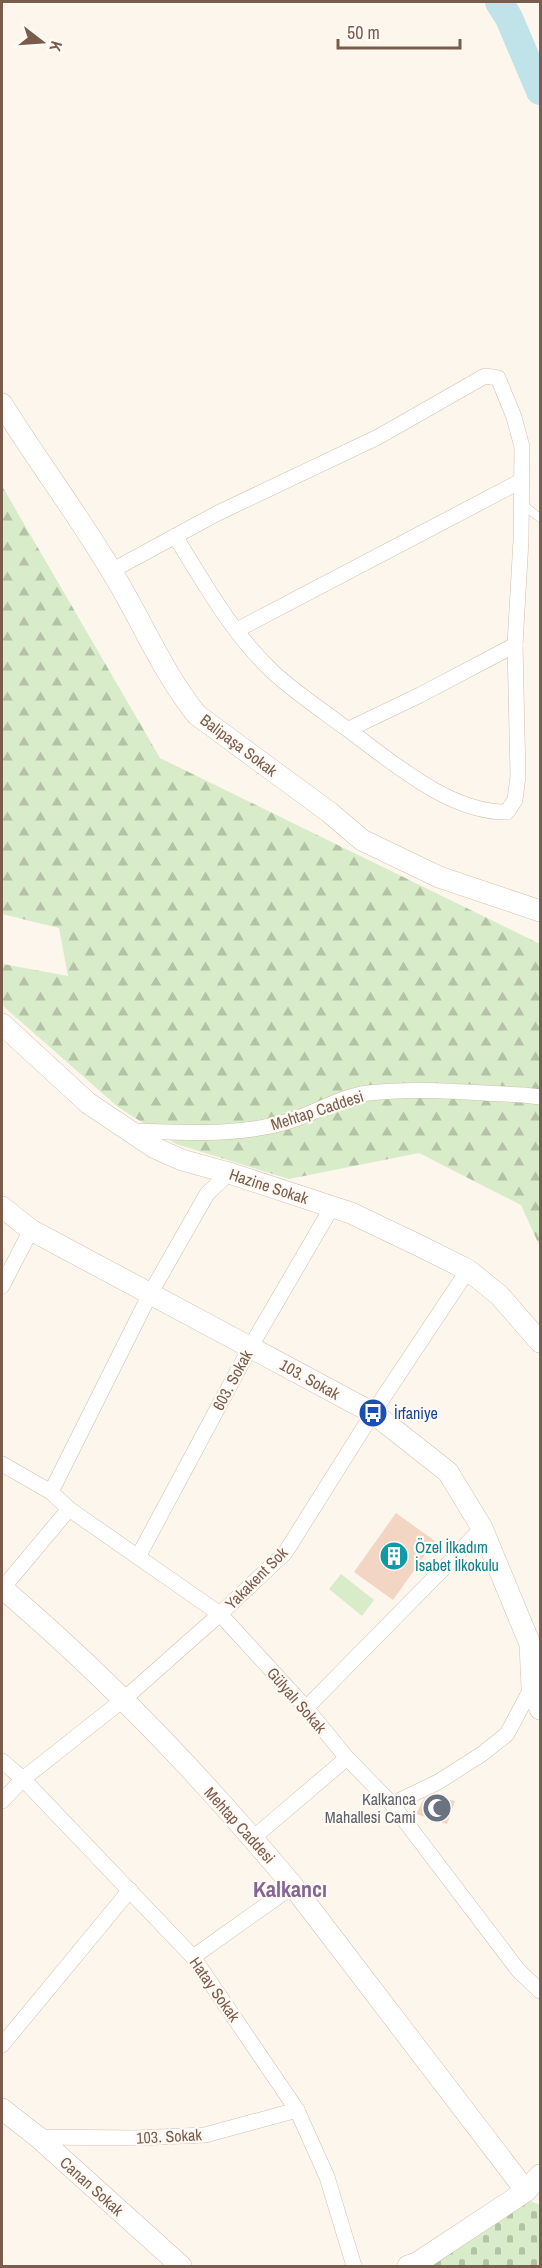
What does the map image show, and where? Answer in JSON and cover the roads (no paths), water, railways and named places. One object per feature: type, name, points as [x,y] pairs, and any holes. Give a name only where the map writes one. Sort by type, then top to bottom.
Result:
[{"type":"street","points":[[111,571],[175,536],[378,437],[485,376],[498,378],[514,417],[522,447],[521,540],[515,645],[518,776],[515,800],[507,812],[495,812],[459,802],[413,777],[274,673],[215,600],[175,536]]},
{"type":"street","name":"Balipaşa Sokak","points":[[2,404],[111,571],[183,698],[197,715],[329,812],[362,840],[439,877],[540,911]]},
{"type":"street","points":[[237,630],[521,482]]},
{"type":"street","points":[[349,729],[515,645]]},
{"type":"street","name":"Hazine Sokak","points":[[2,1024],[88,1103],[155,1148],[182,1160],[230,1173],[351,1213],[468,1270],[499,1295],[540,1342]]},
{"type":"street","name":"Mehtap Caddesi","points":[[129,1131],[245,1132],[287,1122],[325,1105],[365,1093],[389,1091],[412,1090],[540,1097]]},
{"type":"street","points":[[51,1492],[150,1294],[207,1194],[230,1173]]},
{"type":"street","name":"103. Sokak","points":[[2,1207],[31,1230],[373,1413],[448,1472],[482,1528],[530,1644],[540,1710]]},
{"type":"street","name":"603. Sokak","points":[[138,1557],[251,1346],[332,1207]]},
{"type":"street","points":[[2,1286],[31,1230]]},
{"type":"street","name":"Yakakent Sok","points":[[2,1801],[23,1779],[124,1699],[220,1614],[285,1552],[373,1413],[468,1270]]},
{"type":"street","name":"Gülyalı Sokak","points":[[2,1464],[51,1492],[69,1509],[220,1614],[306,1708],[347,1758],[392,1804],[518,1971],[540,1991]]},
{"type":"street","points":[[2,1589],[69,1509]]},
{"type":"street","points":[[306,1708],[482,1528]]},
{"type":"street","name":"Mehtap Caddesi","points":[[2,1589],[124,1699],[253,1838],[533,2193]]},
{"type":"street","points":[[392,1804],[438,1782],[482,1754],[507,1734],[536,1682]]},
{"type":"street","points":[[253,1838],[347,1758]]},
{"type":"street","name":"Hatay Sokak","points":[[2,1761],[23,1779],[193,1957],[297,2110],[327,2177],[354,2266]]},
{"type":"street","points":[[193,1957],[292,1886]]},
{"type":"street","points":[[2,2045],[130,1890]]},
{"type":"street","name":"Canan Sokak","points":[[2,2109],[38,2137],[181,2266]]},
{"type":"street","name":"103. Sokak","points":[[38,2137],[135,2138],[205,2135],[297,2110]]},
{"type":"street","points":[[408,2266],[417,2263],[533,2193],[540,2175]]},
{"type":"lane","points":[[521,503],[540,518]]},
{"type":"waterway","points":[[499,2],[509,18],[540,91]]},
{"type":"place","name":"İrfaniye","points":[[373,1413]]},
{"type":"place","name":"Özel İlkadım İsabet İlkokulu","points":[[394,1556]]},
{"type":"place","name":"Kalkanca Mahallesi Cami","points":[[437,1808]]},
{"type":"district","name":"Kalkancı","points":[[290,1889]]}]
